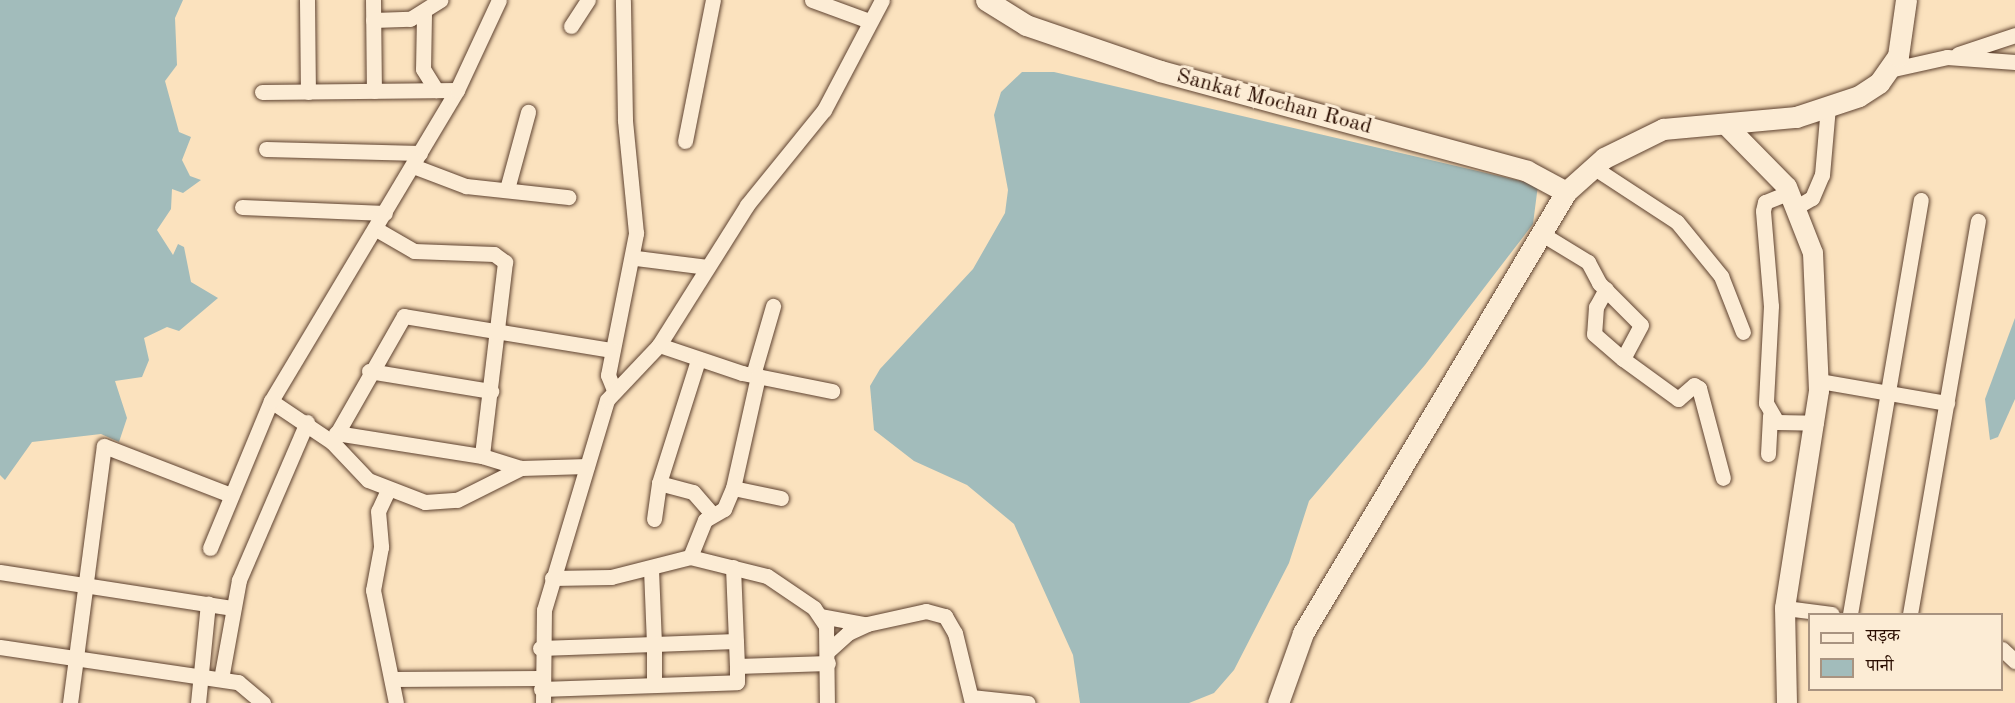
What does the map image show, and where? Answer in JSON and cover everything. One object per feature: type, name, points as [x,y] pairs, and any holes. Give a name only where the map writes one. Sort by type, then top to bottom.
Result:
[{"type":"main road","name":"Sankat Mochan Road","points":[[986,0],[1026,25],[1160,71],[1527,171],[1566,192]]},
{"type":"main road","points":[[1278,703],[1303,633],[1566,192],[1593,167],[1664,129],[1796,117],[1859,96],[1889,70],[1906,30],[1906,0]]},
{"type":"street","points":[[307,0],[308,92]]},
{"type":"street","points":[[373,0],[374,91]]},
{"type":"street","points":[[373,20],[424,14],[440,0]]},
{"type":"street","points":[[210,548],[271,401],[376,230],[457,90],[499,0]]},
{"type":"street","points":[[571,26],[588,0]]},
{"type":"street","points":[[614,390],[608,375],[612,350],[636,258],[623,0]]},
{"type":"street","points":[[685,141],[713,0]]},
{"type":"street","points":[[812,0],[869,21]]},
{"type":"street","points":[[541,690],[540,648],[552,578],[587,466],[614,390],[659,345],[747,205],[824,110],[882,0]]},
{"type":"street","points":[[424,14],[423,69],[436,90]]},
{"type":"street","points":[[1889,70],[1947,57],[2015,35]]},
{"type":"street","points":[[1947,57],[2015,62]]},
{"type":"street","points":[[262,92],[457,90]]},
{"type":"street","points":[[1768,454],[1771,306],[1763,211],[1765,202],[1812,198],[1822,175],[1828,107]]},
{"type":"street","points":[[507,189],[528,112]]},
{"type":"street","points":[[1725,124],[1794,199],[1813,253],[1819,381],[1816,423],[1785,608],[1787,703]]},
{"type":"street","points":[[266,149],[416,160],[466,186],[568,197]]},
{"type":"street","points":[[1593,167],[1677,222],[1720,276],[1743,332]]},
{"type":"street","points":[[1850,613],[1921,200]]},
{"type":"street","points":[[242,207],[386,213]]},
{"type":"street","points":[[1911,613],[1978,221]]},
{"type":"street","points":[[376,230],[414,251],[499,256],[505,273],[500,329],[482,456]]},
{"type":"street","points":[[1542,234],[1588,262],[1606,289],[1643,330],[1623,359]]},
{"type":"street","points":[[636,258],[706,267]]},
{"type":"street","points":[[1606,289],[1596,307],[1594,334],[1623,359],[1678,399],[1694,385],[1699,388],[1723,478]]},
{"type":"street","points":[[690,557],[705,520],[724,509],[733,488],[773,306]]},
{"type":"street","points":[[334,437],[369,371],[404,316],[500,329],[612,350]]},
{"type":"street","points":[[659,345],[698,360],[756,376],[832,391]]},
{"type":"street","points":[[654,519],[659,483],[698,360]]},
{"type":"street","points":[[369,371],[491,391]]},
{"type":"street","points":[[1819,381],[1947,403]]},
{"type":"street","points":[[271,401],[334,437],[482,456],[522,468],[587,466]]},
{"type":"street","points":[[1770,416],[1777,422],[1816,423]]},
{"type":"street","points":[[221,679],[239,580],[307,422]]},
{"type":"street","points":[[334,437],[354,471],[388,490],[444,503],[522,468]]},
{"type":"street","points":[[70,703],[104,446],[231,495]]},
{"type":"street","points":[[659,483],[693,492],[713,515]]},
{"type":"street","points":[[733,488],[781,498]]},
{"type":"street","points":[[388,490],[378,512],[381,547],[373,590],[396,703]]},
{"type":"street","points":[[552,578],[611,577],[651,569],[690,557],[767,576],[821,616],[867,624]]},
{"type":"street","points":[[392,678],[541,690],[737,682],[733,567]]},
{"type":"street","points":[[651,569],[654,685]]},
{"type":"street","points":[[0,572],[233,608]]},
{"type":"street","points":[[198,703],[208,603]]},
{"type":"street","points":[[1785,608],[1819,613]]},
{"type":"street","points":[[737,666],[827,657],[848,633],[867,624],[926,611],[945,616],[971,700],[1028,703]]},
{"type":"street","points":[[821,616],[827,657],[827,703]]},
{"type":"street","points":[[540,648],[736,640]]},
{"type":"street","points":[[0,647],[238,682],[263,703]]},
{"type":"street","points":[[2003,651],[2015,661]]},
{"type":"water","points":[[0,0],[183,0],[175,18],[177,65],[165,81],[179,132],[191,137],[182,160],[190,176],[201,180],[183,193],[172,189],[171,209],[157,230],[173,255],[178,244],[184,247],[191,282],[218,298],[179,331],[167,327],[144,338],[149,360],[142,377],[115,381],[127,418],[119,442],[101,434],[32,442],[5,480],[0,475]]},
{"type":"water","points":[[1022,72],[1054,72],[1538,185],[1533,224],[1425,365],[1309,501],[1289,563],[1234,670],[1214,693],[1189,703],[1080,703],[1073,655],[1014,524],[967,485],[914,461],[874,430],[870,386],[880,369],[973,269],[1005,213],[1008,190],[994,115],[1001,92]]},
{"type":"water","points":[[2015,318],[2015,399],[1998,437],[1990,440],[1985,399]]}]
